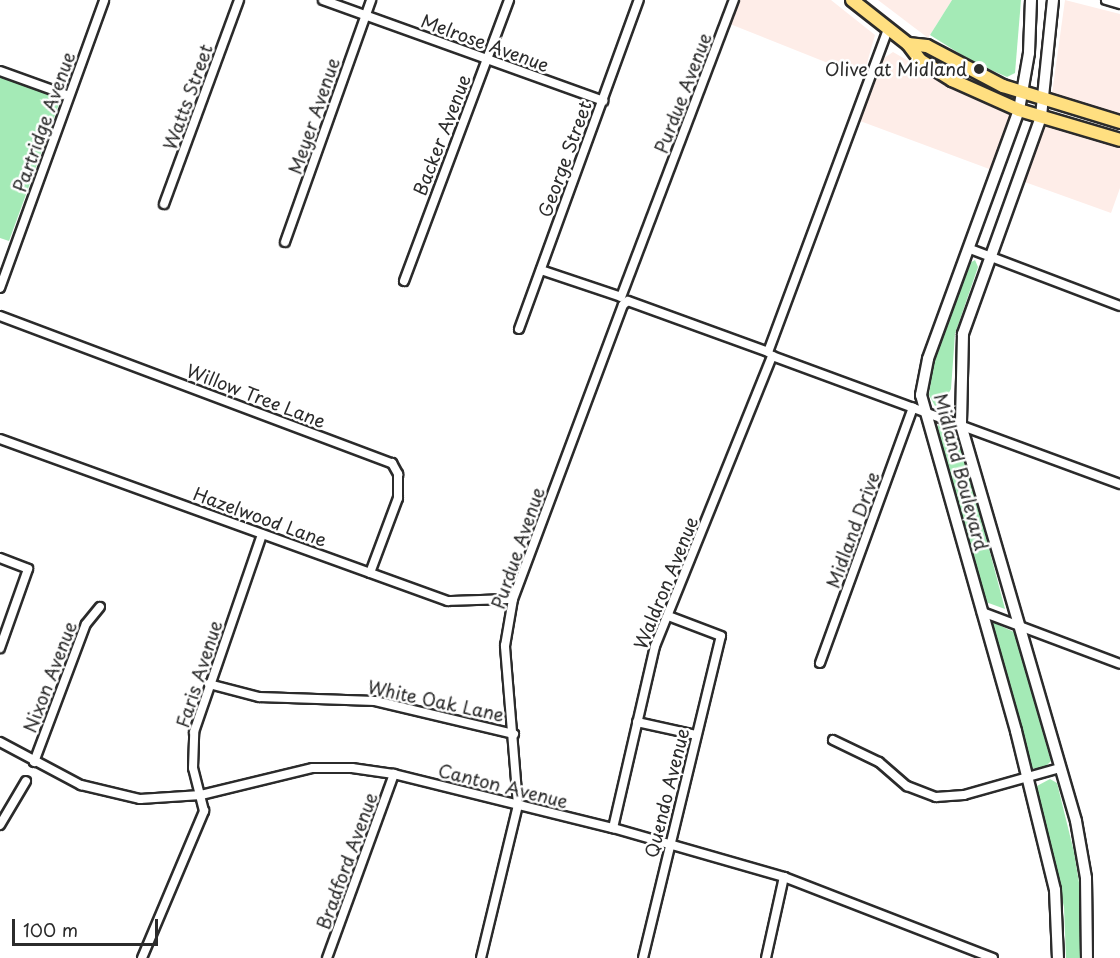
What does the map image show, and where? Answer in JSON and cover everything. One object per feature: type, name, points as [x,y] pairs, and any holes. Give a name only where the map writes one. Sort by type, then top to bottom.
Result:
[{"type":"main road","points":[[852,0],[908,44],[920,60],[952,80],[1019,110],[1120,140]]},
{"type":"main road","name":"Midland Boulevard","points":[[1031,0],[1023,92],[1019,110],[928,359],[921,395],[1028,780],[1055,890],[1058,958]]},
{"type":"main road","name":"Midland Boulevard","points":[[1053,0],[1045,99],[1041,117],[963,334],[961,425],[1076,821],[1086,879],[1087,958]]},
{"type":"main road","points":[[908,44],[927,46],[982,77],[1120,122]]},
{"type":"street","name":"Partridge Avenue","points":[[0,288],[104,0]]},
{"type":"street","name":"Watts Street","points":[[164,204],[239,0]]},
{"type":"street","name":"Melrose Avenue","points":[[323,0],[603,101]]},
{"type":"street","name":"Meyer Avenue","points":[[285,242],[371,0]]},
{"type":"street","name":"Backer Avenue","points":[[404,281],[508,0]]},
{"type":"street","name":"George Street","points":[[519,329],[639,0]]},
{"type":"street","name":"Purdue Avenue","points":[[481,958],[518,805],[505,646],[513,599],[734,0]]},
{"type":"street","points":[[1106,0],[1120,4]]},
{"type":"street","name":"Waldron Avenue","points":[[613,828],[655,646],[770,354],[888,29]]},
{"type":"street","points":[[0,71],[69,96]]},
{"type":"street","points":[[970,249],[1120,306]]},
{"type":"street","points":[[541,270],[1120,484]]},
{"type":"street","name":"Willow Tree Lane","points":[[0,316],[392,463],[398,474],[398,498],[370,573]]},
{"type":"street","name":"Midland Drive","points":[[820,663],[913,407]]},
{"type":"street","name":"Hazelwood Lane","points":[[0,439],[448,601],[513,599]]},
{"type":"street","name":"Faris Avenue","points":[[142,958],[204,811],[192,756],[197,718],[262,534]]},
{"type":"street","points":[[0,558],[28,569],[0,648]]},
{"type":"street","name":"Nixon Avenue","points":[[34,762],[86,624],[100,607]]},
{"type":"street","points":[[982,612],[1120,664]]},
{"type":"street","name":"Quendo Avenue","points":[[643,958],[721,636],[668,616]]},
{"type":"street","name":"White Oak Lane","points":[[209,684],[259,697],[375,701],[514,734]]},
{"type":"street","points":[[637,722],[696,735]]},
{"type":"street","points":[[833,740],[879,762],[907,786],[936,797],[964,795],[1028,780],[1060,768]]},
{"type":"street","name":"Canton Avenue","points":[[0,741],[34,762],[102,792],[160,799],[201,795],[313,768],[352,768],[394,774],[613,828],[784,877],[993,958]]},
{"type":"street","name":"Bradford Avenue","points":[[327,958],[394,774]]},
{"type":"street","points":[[0,825],[26,781]]},
{"type":"street","points":[[766,958],[784,877]]},
{"type":"shaded area","points":[[739,0],[831,0],[875,35],[863,77],[730,24]]},
{"type":"shaded area","points":[[878,0],[952,0],[928,38]]},
{"type":"shaded area","points":[[1065,0],[1120,14],[1120,117],[1052,94]]},
{"type":"shaded area","points":[[893,52],[966,94],[1010,112],[1012,116],[992,170],[860,121],[884,58]]},
{"type":"shaded area","points":[[1043,124],[1120,146],[1120,188],[1111,213],[1022,181]]},
{"type":"green space","points":[[952,0],[1021,0],[1015,73],[1007,77],[973,62],[930,35]]},
{"type":"green space","points":[[0,76],[54,97],[59,104],[9,241],[0,238]]},
{"type":"green space","points":[[975,260],[978,267],[955,334],[951,389],[943,403],[935,406],[929,395],[934,360],[970,263]]},
{"type":"green space","points":[[939,424],[959,435],[1005,609],[983,601],[936,429]]},
{"type":"green space","points":[[992,622],[1014,632],[1051,761],[1045,767],[1031,769]]},
{"type":"green space","points":[[1050,779],[1057,783],[1074,852],[1082,901],[1082,958],[1066,958],[1064,907],[1035,787]]},
{"type":"place","name":"Olive at Midland","points":[[979,69]]}]
